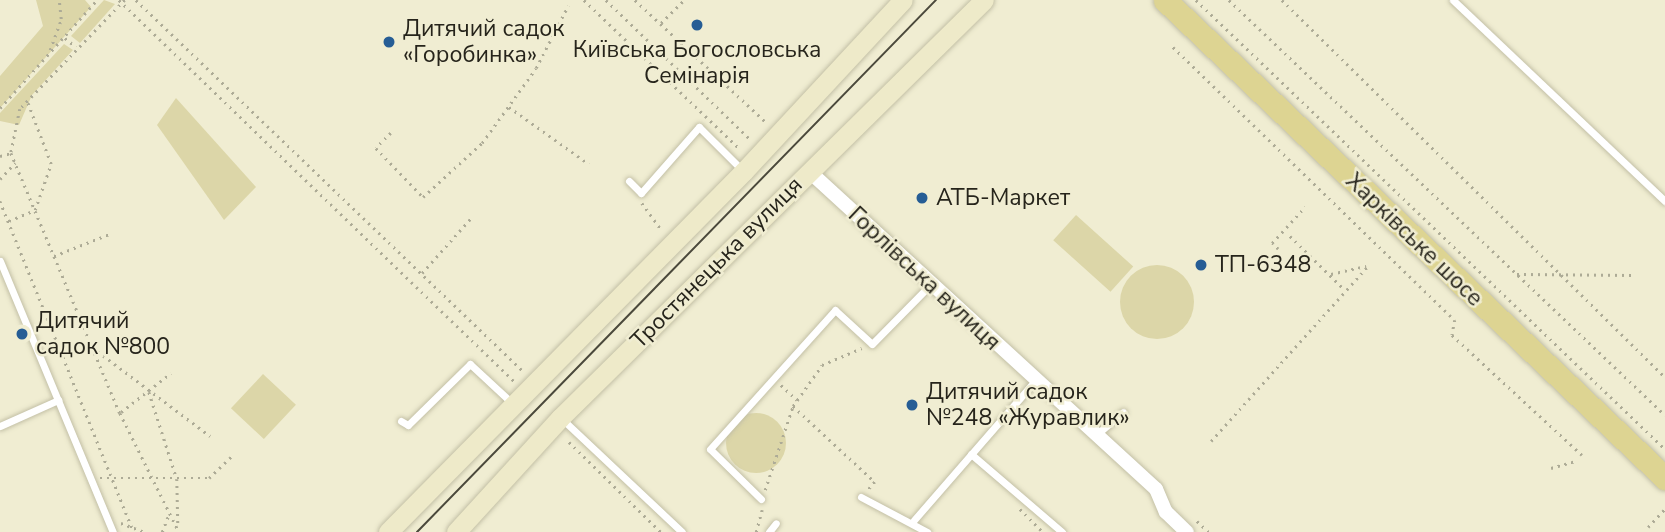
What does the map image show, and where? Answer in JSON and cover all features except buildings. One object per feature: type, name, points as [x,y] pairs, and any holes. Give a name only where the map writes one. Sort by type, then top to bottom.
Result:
[{"type":"main road","name":"Тростянецька вулиця","points":[[456,532],[560,418],[984,0]]},
{"type":"main road","name":"Харківське шосе","points":[[1165,0],[1665,478]]},
{"type":"main road","name":"Тростянецька вулиця","points":[[388,532],[744,172],[894,3]]},
{"type":"street","name":"Горлівська вулиця","points":[[810,172],[929,285],[1156,489],[1166,512],[1187,532]]},
{"type":"lane","points":[[1454,0],[1665,201]]},
{"type":"lane","points":[[629,181],[641,193],[699,127],[744,172]]},
{"type":"lane","points":[[0,261],[113,532]]},
{"type":"lane","points":[[761,499],[710,449],[835,310],[872,344],[929,285]]},
{"type":"lane","points":[[401,421],[408,425],[470,364],[514,404]]},
{"type":"lane","points":[[914,520],[1035,381]]},
{"type":"lane","points":[[0,426],[58,400]]},
{"type":"lane","points":[[1097,434],[1123,412]]},
{"type":"lane","points":[[560,418],[682,532]]},
{"type":"lane","points":[[971,454],[1062,532]]},
{"type":"lane","points":[[861,498],[885,514],[914,520],[927,532]]},
{"type":"lane","points":[[769,532],[776,523]]},
{"type":"path","points":[[49,54],[61,19],[59,0]]},
{"type":"path","points":[[0,108],[97,0]]},
{"type":"path","points":[[118,0],[124,2],[516,382]]},
{"type":"path","points":[[136,0],[524,373]]},
{"type":"path","points":[[584,0],[740,149]]},
{"type":"path","points":[[606,0],[750,139]]},
{"type":"path","points":[[635,0],[766,122]]},
{"type":"path","points":[[661,23],[684,0]]},
{"type":"path","points":[[1196,0],[1665,449]]},
{"type":"path","points":[[1229,0],[1665,415]]},
{"type":"path","points":[[1282,0],[1665,377]]},
{"type":"path","points":[[10,131],[27,101],[76,47],[124,2]]},
{"type":"path","points":[[391,133],[376,148],[423,197],[482,143],[508,106],[568,6]]},
{"type":"path","points":[[64,37],[76,47]]},
{"type":"path","points":[[1173,47],[1454,320],[1452,335],[1582,455]]},
{"type":"path","points":[[8,221],[35,210],[51,164],[27,101]]},
{"type":"path","points":[[508,106],[589,164]]},
{"type":"path","points":[[12,126],[10,153],[120,413],[150,480],[179,532]]},
{"type":"path","points":[[0,156],[10,153]]},
{"type":"path","points":[[0,178],[15,163]]},
{"type":"path","points":[[641,193],[642,210],[661,229]]},
{"type":"path","points":[[0,201],[133,530]]},
{"type":"path","points":[[1278,249],[1272,243],[1305,207]]},
{"type":"path","points":[[422,274],[471,218]]},
{"type":"path","points":[[54,256],[112,233]]},
{"type":"path","points":[[1290,236],[1346,290]]},
{"type":"path","points":[[1211,441],[1369,265],[1330,275]]},
{"type":"path","points":[[1517,274],[1631,275]]},
{"type":"path","points":[[761,499],[793,406],[822,365],[872,344]]},
{"type":"path","points":[[92,347],[210,436]]},
{"type":"path","points":[[120,413],[171,373]]},
{"type":"path","points":[[774,378],[797,400]]},
{"type":"path","points":[[149,390],[177,479],[178,524]]},
{"type":"path","points":[[793,406],[875,482],[861,498]]},
{"type":"path","points":[[569,442],[661,532]]},
{"type":"path","points":[[90,476],[113,480],[209,478],[233,455]]},
{"type":"path","points":[[1551,468],[1576,461]]},
{"type":"path","points":[[1648,527],[1665,509]]},
{"type":"path","points":[[757,532],[762,511]]},
{"type":"path","points":[[1018,511],[1043,532]]},
{"type":"path","points":[[162,532],[169,514]]},
{"type":"path","points":[[107,517],[133,530],[144,532]]},
{"type":"shaded area","points":[[36,0],[85,0],[91,7],[0,108],[0,76],[43,26]]},
{"type":"shaded area","points":[[104,0],[115,4],[80,43],[71,36]]},
{"type":"shaded area","points":[[64,44],[73,50],[32,95],[19,125],[0,121],[0,113]]},
{"type":"shaded area","points":[[176,98],[256,187],[224,220],[157,125]]},
{"type":"shaded area","points":[[1076,215],[1133,267],[1110,292],[1053,240]]},
{"type":"shaded area","points":[[1157,265],[1171,268],[1183,276],[1191,288],[1194,302],[1191,316],[1183,328],[1171,336],[1157,339],[1143,336],[1131,328],[1123,316],[1120,302],[1123,288],[1131,276],[1143,268]]},
{"type":"shaded area","points":[[263,374],[296,405],[264,439],[231,408]]},
{"type":"shaded area","points":[[756,413],[773,418],[781,426],[786,443],[781,460],[773,468],[756,473],[739,468],[731,460],[726,443],[731,426],[739,418]]},
{"type":"tram line","points":[[417,532],[936,0]]},
{"type":"place","name":"Київська Богословська Семінарія","points":[[697,25]]},
{"type":"place","name":"Дитячий садок «Горобинка»","points":[[389,42]]},
{"type":"place","name":"АТБ-Маркет","points":[[922,198]]},
{"type":"place","name":"ТП-6348","points":[[1201,265]]},
{"type":"place","name":"Дитячий садок №800","points":[[22,334]]},
{"type":"place","name":"Дитячий садок №248 «Журавлик»","points":[[912,405]]}]
